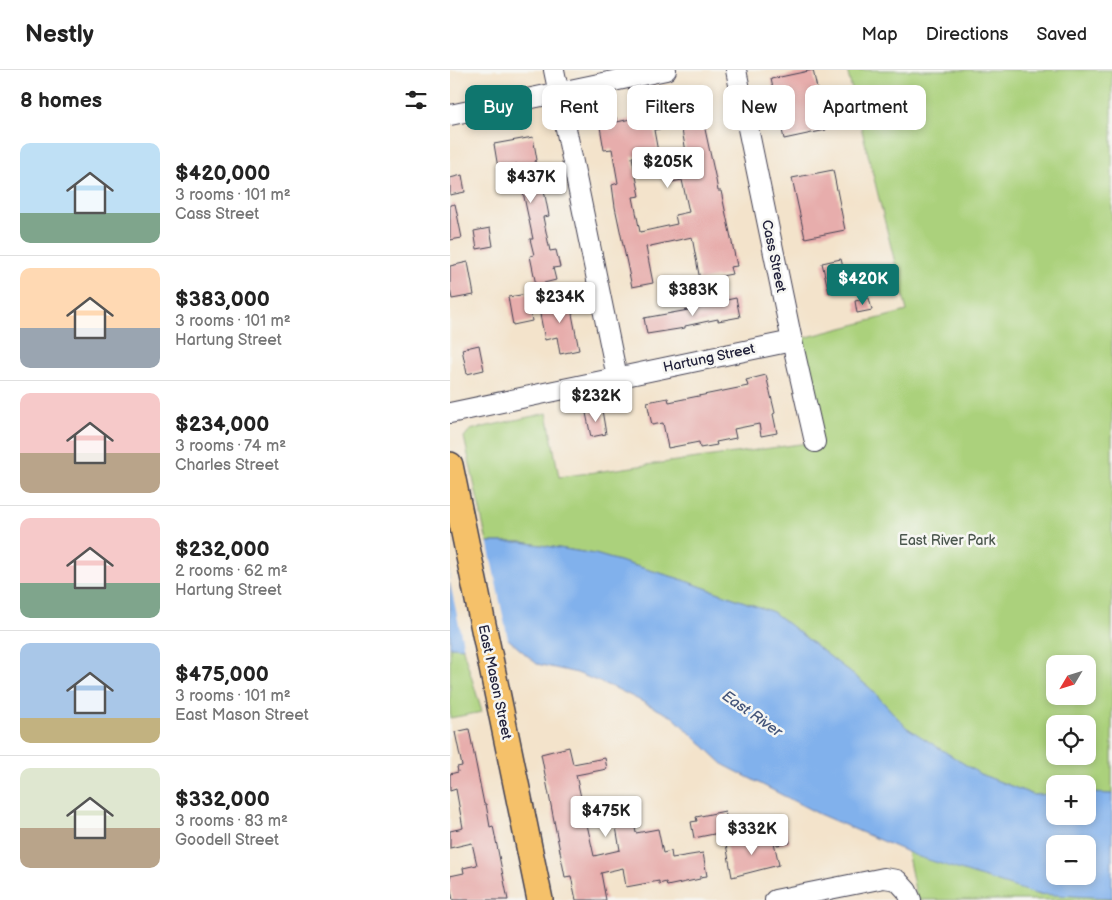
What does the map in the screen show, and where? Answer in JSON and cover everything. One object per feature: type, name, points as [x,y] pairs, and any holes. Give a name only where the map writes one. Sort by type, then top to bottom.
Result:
[{"type":"main road","name":"East Mason Street","points":[[450,465],[540,900]]},
{"type":"street","points":[[554,70],[557,85]]},
{"type":"street","points":[[593,85],[666,70]]},
{"type":"street","name":"Cass Street","points":[[736,70],[792,341],[815,442]]},
{"type":"street","points":[[450,116],[542,96]]},
{"type":"street","points":[[567,130],[617,377]]},
{"type":"street","name":"Hartung Street","points":[[450,413],[792,341]]},
{"type":"street","points":[[775,900],[884,878],[897,880],[907,891],[910,900]]},
{"type":"green space","name":"East River Park","points":[[847,70],[1112,70],[1112,794],[1096,793],[1096,775],[1046,775],[1046,794],[1034,795],[980,774],[905,727],[870,688],[773,612],[677,578],[595,554],[522,542],[487,542],[464,437],[470,430],[547,413],[559,477],[815,442],[792,341],[907,311],[862,130],[926,130],[926,85],[851,85]]},
{"type":"green space","points":[[462,646],[482,712],[450,718],[450,647]]},
{"type":"green space","points":[[907,851],[1036,894],[1112,896],[1112,900],[917,900]]},
{"type":"water","name":"East River","points":[[450,542],[522,542],[595,554],[677,578],[773,612],[870,688],[906,727],[980,774],[1034,795],[1046,794],[1046,825],[1096,825],[1096,793],[1112,794],[1112,898],[1036,894],[919,857],[819,814],[724,765],[673,717],[617,689],[577,673],[537,664],[508,639],[488,649],[450,647]]},
{"type":"pier","points":[[487,540],[509,644],[507,642],[497,647],[479,650],[464,649],[450,582],[450,541]]},
{"type":"building","points":[[813,70],[816,85],[805,85],[805,130],[826,130],[784,139],[782,130],[795,130],[795,85],[772,85],[771,79]]},
{"type":"building","points":[[627,120],[627,130],[654,130],[658,152],[632,157],[640,196],[633,197],[640,232],[677,224],[675,215],[689,212],[682,180],[667,183],[663,162],[687,157],[682,130],[705,130],[718,191],[721,191],[737,266],[730,267],[732,274],[700,280],[692,237],[646,247],[653,283],[632,287],[615,207],[612,185],[618,183],[612,149],[604,150],[601,130],[617,130],[617,122]]},
{"type":"building","points":[[533,137],[540,186],[543,185],[549,216],[543,217],[550,251],[556,250],[560,267],[553,268],[556,280],[536,285],[530,256],[534,255],[530,239],[533,239],[517,164],[498,168],[494,144]]},
{"type":"building","points":[[833,170],[845,230],[805,238],[792,178]]},
{"type":"building","points":[[462,175],[465,192],[450,195],[450,178]]},
{"type":"building","points":[[455,204],[462,238],[450,240],[450,205]]},
{"type":"building","points":[[490,228],[493,246],[477,249],[474,231]]},
{"type":"building","points":[[841,259],[848,289],[829,293],[822,263]]},
{"type":"building","points":[[468,262],[474,295],[452,299],[450,266]]},
{"type":"building","points":[[527,294],[532,321],[513,325],[508,297]]},
{"type":"building","points":[[570,296],[579,350],[560,354],[557,337],[545,340],[539,309],[553,306],[551,300]]},
{"type":"building","points":[[736,298],[740,317],[718,321],[718,319],[685,326],[685,328],[647,334],[644,318],[694,309],[694,307]]},
{"type":"building","points":[[869,298],[872,310],[857,313],[855,301]]},
{"type":"building","points":[[479,345],[484,370],[467,374],[462,349]]},
{"type":"building","points":[[766,375],[775,413],[773,414],[777,433],[761,436],[759,424],[734,429],[736,438],[716,442],[717,445],[700,448],[699,442],[668,448],[663,423],[652,425],[647,402],[668,398],[669,402],[748,386],[746,380]]},
{"type":"building","points":[[602,410],[606,434],[591,437],[586,413]]},
{"type":"building","points":[[469,729],[484,804],[486,804],[490,827],[493,826],[508,900],[453,900],[450,876],[464,873],[463,868],[477,865],[472,843],[450,848],[450,831],[463,828],[456,789],[450,791],[450,774],[458,772],[457,767],[462,766],[455,732]]},
{"type":"building","points":[[569,747],[573,764],[605,758],[607,769],[576,775],[594,856],[620,850],[615,821],[633,817],[636,833],[658,829],[663,853],[671,851],[672,858],[703,853],[707,876],[667,886],[666,882],[659,884],[659,881],[626,887],[623,868],[601,873],[606,900],[576,900],[571,876],[565,877],[541,754]]},
{"type":"building","points":[[725,811],[729,831],[694,838],[691,822],[697,821],[696,817]]},
{"type":"building","points":[[786,827],[790,843],[777,845],[774,829]]},
{"type":"building","points":[[773,838],[779,865],[732,877],[726,844],[741,841],[742,844]]}]
